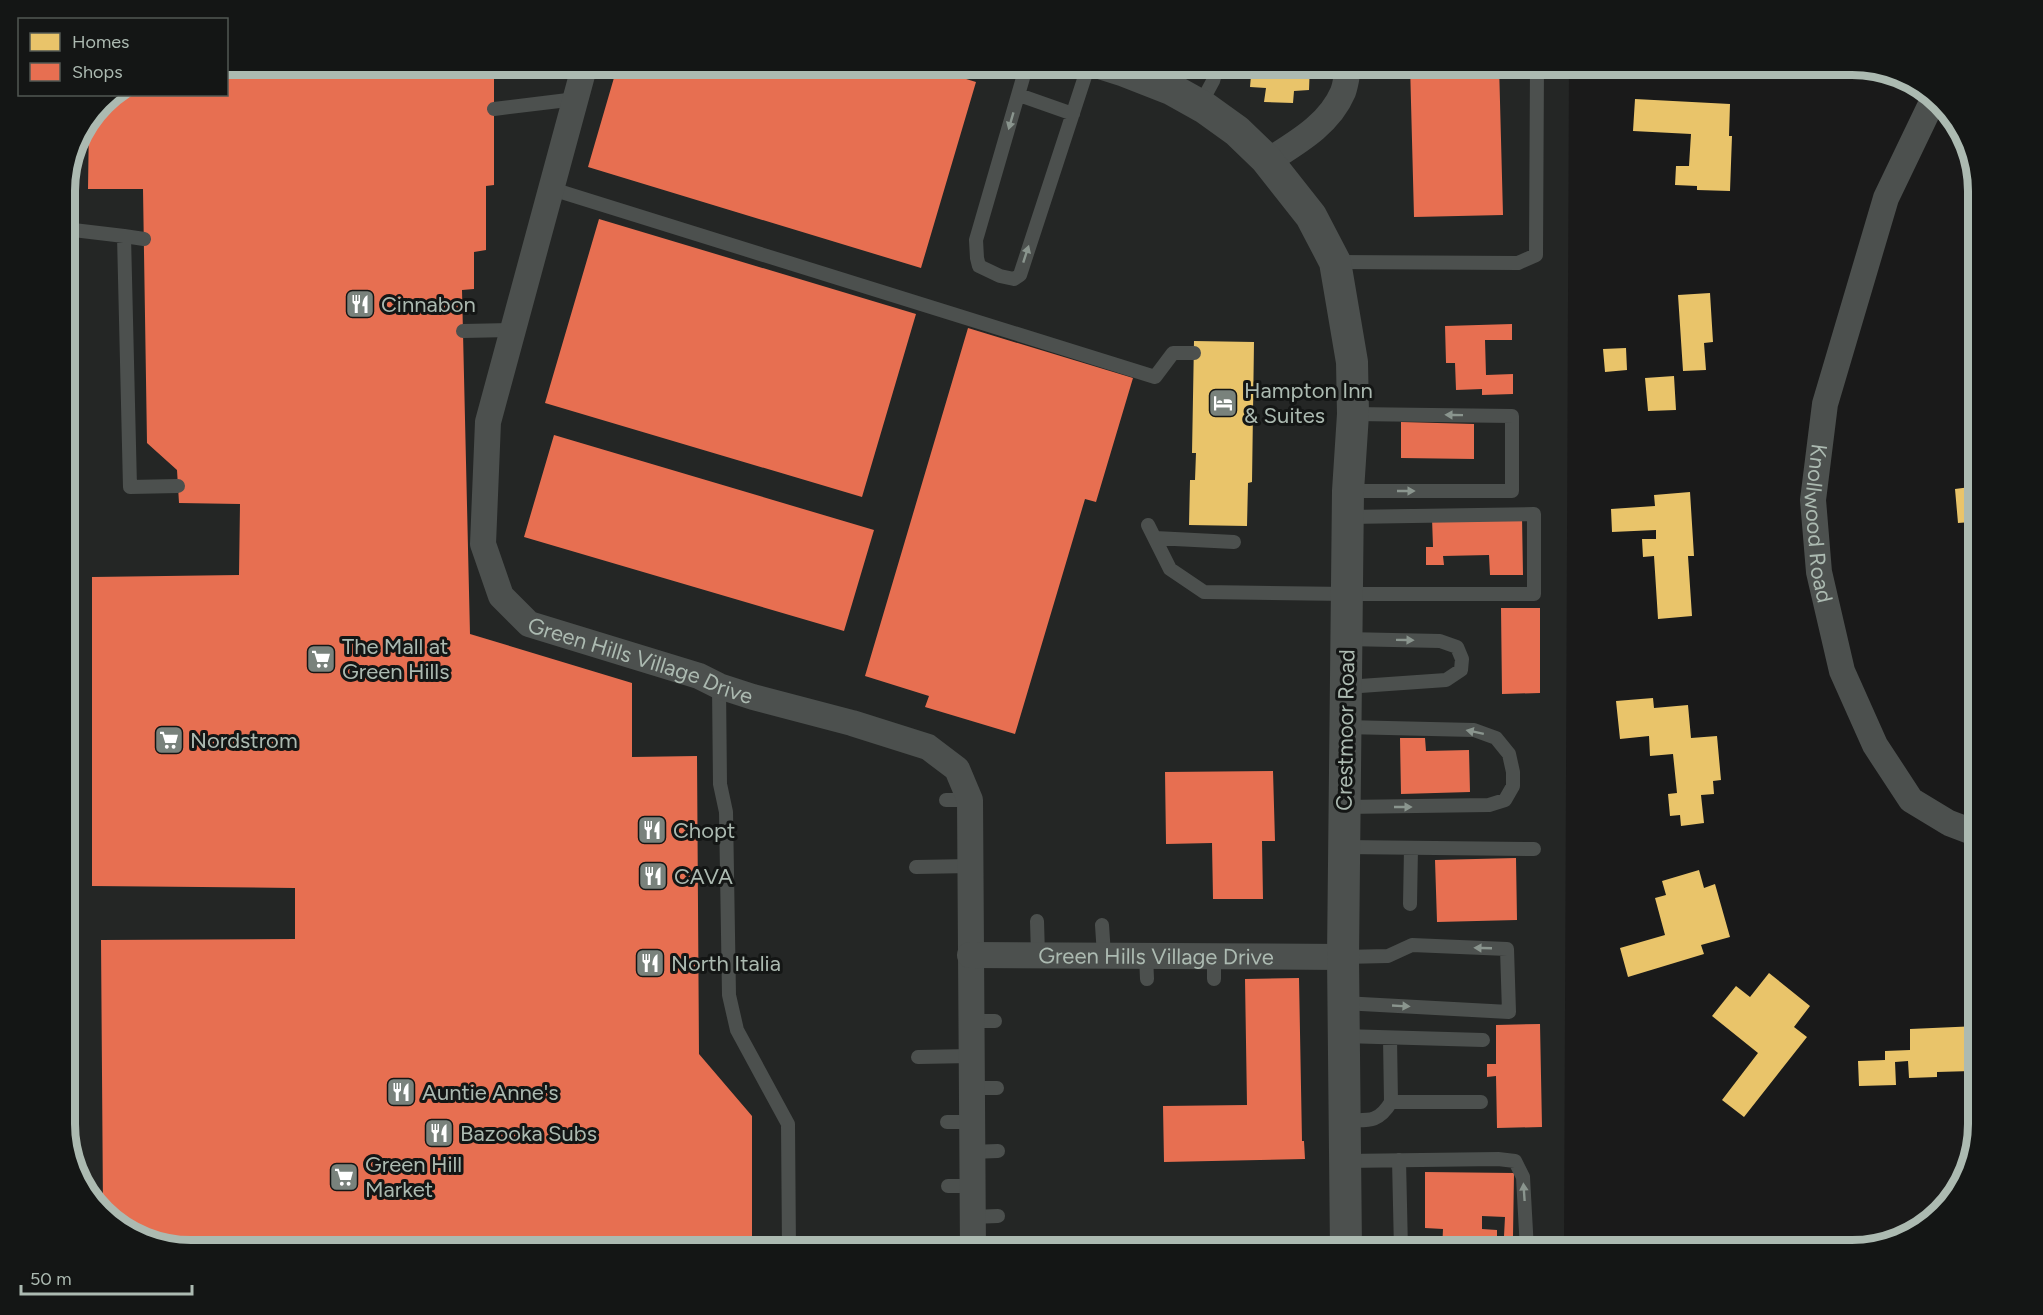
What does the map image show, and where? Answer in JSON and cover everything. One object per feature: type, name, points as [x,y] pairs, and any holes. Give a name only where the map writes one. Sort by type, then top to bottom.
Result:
[{"type":"street","name":"Green Hills Village Drive","points":[[582,75],[488,422],[483,544],[501,596],[530,624],[699,676],[719,686],[753,697],[852,723],[928,747],[957,769],[958,800],[969,866],[971,1056],[970,1088],[959,1122],[971,1152],[960,1186],[972,1217],[973,1240]]},
{"type":"street","name":"Crestmoor Road","points":[[1131,75],[1171,89],[1237,130],[1268,162],[1311,216],[1335,262],[1352,362],[1353,414],[1348,504],[1344,807],[1343,1036],[1346,1240]]},
{"type":"street","points":[[1268,162],[1307,136],[1325,119],[1343,92],[1347,75]]},
{"type":"street","name":"Knollwood Road","points":[[1930,106],[1886,198],[1825,404],[1813,500],[1819,572],[1842,670],[1875,745],[1911,800],[1949,823],[1968,830]]},
{"type":"street","name":"Green Hills Village Drive","points":[[970,955],[1104,955],[1147,967],[1214,967],[1343,957]]},
{"type":"lane","points":[[1024,75],[976,240],[980,266],[1000,276],[1014,279],[1020,275],[1072,114],[1097,75]]},
{"type":"lane","points":[[1200,105],[1215,75]]},
{"type":"lane","points":[[1335,262],[1518,263],[1536,255],[1537,75]]},
{"type":"lane","points":[[1018,95],[1072,114]]},
{"type":"lane","points":[[494,109],[576,99]]},
{"type":"lane","points":[[552,189],[1155,377],[1173,353],[1194,353]]},
{"type":"lane","points":[[75,230],[144,239]]},
{"type":"lane","points":[[124,236],[130,487],[178,486]]},
{"type":"lane","points":[[463,331],[513,330]]},
{"type":"lane","points":[[1348,504],[1512,491],[1512,416],[1353,414]]},
{"type":"lane","points":[[1148,525],[1170,569],[1204,592],[1534,594],[1534,514],[1348,504]]},
{"type":"lane","points":[[1155,538],[1234,542]]},
{"type":"lane","points":[[1346,639],[1440,641],[1457,647],[1462,659],[1461,670],[1446,680],[1346,687]]},
{"type":"lane","points":[[719,686],[720,784],[726,812],[729,995],[737,1030],[788,1124],[789,1240]]},
{"type":"lane","points":[[1344,807],[1489,805],[1505,800],[1513,786],[1509,754],[1496,738],[1474,730],[1345,727]]},
{"type":"lane","points":[[1344,847],[1534,849]]},
{"type":"lane","points":[[1410,904],[1411,848]]},
{"type":"lane","points":[[916,867],[969,866]]},
{"type":"lane","points":[[1037,921],[1038,955]]},
{"type":"lane","points":[[1102,924],[1104,955]]},
{"type":"lane","points":[[1343,957],[1388,956],[1412,945],[1507,949],[1509,1012],[1343,1003]]},
{"type":"lane","points":[[970,1021],[995,1021]]},
{"type":"lane","points":[[1343,1036],[1483,1040]]},
{"type":"lane","points":[[1344,1120],[1374,1120],[1384,1113],[1391,1102],[1390,1038]]},
{"type":"lane","points":[[918,1057],[971,1056]]},
{"type":"lane","points":[[970,1088],[997,1088]]},
{"type":"lane","points":[[1391,1102],[1481,1102]]},
{"type":"lane","points":[[971,1152],[998,1151]]},
{"type":"lane","points":[[1344,1161],[1498,1159],[1515,1161],[1523,1177],[1526,1240]]},
{"type":"lane","points":[[1399,1160],[1401,1240]]},
{"type":"lane","points":[[972,1217],[998,1216]]},
{"type":"shaded area","points":[[228,75],[1569,75],[1564,1240],[192,1240],[161,1236],[147,1231],[115,1211],[91,1182],[80,1156],[75,903],[75,184],[79,161],[87,140],[109,109],[120,100],[228,96]]},
{"type":"building: Homes","points":[[1251,75],[1310,75],[1309,90],[1294,91],[1293,103],[1264,102],[1266,88],[1250,87]]},
{"type":"building: Homes","points":[[1635,99],[1730,104],[1729,136],[1732,136],[1730,191],[1697,190],[1697,186],[1675,185],[1676,166],[1689,166],[1691,134],[1633,131]]},
{"type":"building: Homes","points":[[1710,293],[1713,342],[1704,343],[1706,370],[1683,371],[1678,295]]},
{"type":"building: Homes","name":"Hampton Inn & Suites","points":[[1194,341],[1254,342],[1252,482],[1248,483],[1247,526],[1189,525],[1190,480],[1195,480],[1196,453],[1192,453]]},
{"type":"building: Homes","points":[[1626,348],[1627,370],[1605,372],[1603,349]]},
{"type":"building: Homes","points":[[1674,376],[1676,410],[1648,411],[1645,378]]},
{"type":"building: Homes","points":[[1968,487],[1968,522],[1958,523],[1955,489]]},
{"type":"building: Homes","points":[[1690,492],[1694,556],[1688,556],[1692,616],[1658,619],[1654,556],[1643,557],[1642,539],[1656,539],[1656,530],[1612,532],[1611,509],[1655,506],[1654,495]]},
{"type":"building: Homes","points":[[1653,698],[1654,708],[1688,705],[1691,738],[1717,736],[1721,780],[1713,781],[1714,794],[1701,795],[1704,823],[1681,826],[1680,815],[1670,816],[1668,794],[1677,793],[1673,754],[1650,756],[1649,736],[1620,739],[1616,701]]},
{"type":"building: Homes","points":[[1699,870],[1704,888],[1715,884],[1730,937],[1701,945],[1704,954],[1628,977],[1620,948],[1665,935],[1655,898],[1666,895],[1662,881]]},
{"type":"building: Homes","points":[[1769,973],[1810,1006],[1794,1027],[1807,1037],[1744,1117],[1722,1100],[1758,1053],[1712,1016],[1736,986],[1750,997]]},
{"type":"building: Homes","points":[[1968,1026],[1968,1071],[1937,1072],[1937,1077],[1909,1078],[1908,1061],[1895,1062],[1896,1085],[1859,1086],[1858,1061],[1885,1060],[1885,1051],[1910,1050],[1910,1029]]},
{"type":"building: Shops","name":"The Mall at Green Hills","points":[[228,75],[494,75],[494,185],[486,186],[486,250],[474,252],[474,289],[462,290],[470,634],[632,683],[632,757],[697,756],[699,1054],[752,1116],[752,1240],[176,1239],[140,1228],[115,1211],[103,1199],[101,940],[295,939],[295,888],[92,886],[92,577],[239,575],[240,504],[179,503],[177,470],[147,443],[143,189],[88,189],[89,137],[109,109],[126,96],[228,96]]},
{"type":"building: Shops","points":[[615,75],[953,75],[976,82],[921,268],[588,167]]},
{"type":"building: Shops","points":[[1410,75],[1499,75],[1503,215],[1414,217]]},
{"type":"building: Shops","points":[[599,219],[916,314],[862,497],[545,403]]},
{"type":"building: Shops","points":[[1512,324],[1512,340],[1485,340],[1486,375],[1513,374],[1513,394],[1482,395],[1482,389],[1456,390],[1455,363],[1446,363],[1445,326]]},
{"type":"building: Shops","points":[[968,328],[1133,378],[1096,502],[1085,499],[1015,734],[925,707],[929,696],[865,676]]},
{"type":"building: Shops","points":[[1401,422],[1474,424],[1474,459],[1401,458]]},
{"type":"building: Shops","points":[[554,435],[874,530],[844,631],[524,537]]},
{"type":"building: Shops","points":[[1522,517],[1523,575],[1490,575],[1489,555],[1443,556],[1444,565],[1426,565],[1426,547],[1433,547],[1432,518]]},
{"type":"building: Shops","points":[[1501,608],[1540,608],[1540,693],[1502,694]]},
{"type":"building: Shops","points":[[1400,738],[1425,738],[1426,751],[1469,750],[1470,792],[1401,794]]},
{"type":"building: Shops","points":[[1273,771],[1275,841],[1262,841],[1263,899],[1213,899],[1212,843],[1166,844],[1165,772]]},
{"type":"building: Shops","points":[[1516,858],[1517,920],[1437,922],[1435,860]]},
{"type":"building: Shops","points":[[1299,978],[1302,1141],[1304,1141],[1305,1159],[1164,1162],[1163,1106],[1247,1105],[1245,979]]},
{"type":"building: Shops","points":[[1540,1024],[1542,1127],[1497,1128],[1496,1076],[1487,1077],[1487,1064],[1496,1064],[1496,1025]]},
{"type":"building: Shops","points":[[1425,1172],[1514,1173],[1513,1236],[1504,1236],[1505,1217],[1482,1216],[1482,1229],[1497,1230],[1497,1240],[1442,1240],[1443,1229],[1425,1228]]},
{"type":"place","name":"Cinnabon","points":[[360,304]]},
{"type":"place","name":"Hampton Inn & Suites","points":[[1223,403]]},
{"type":"place","name":"The Mall at Green Hills","points":[[321,659]]},
{"type":"place","name":"Nordstrom","points":[[169,740]]},
{"type":"place","name":"Chopt","points":[[652,830]]},
{"type":"place","name":"CAVA","points":[[653,876]]},
{"type":"place","name":"North Italia","points":[[650,963]]},
{"type":"place","name":"Auntie Anne's","points":[[401,1092]]},
{"type":"place","name":"Bazooka Subs","points":[[439,1133]]},
{"type":"place","name":"Green Hill Market","points":[[344,1177]]}]
